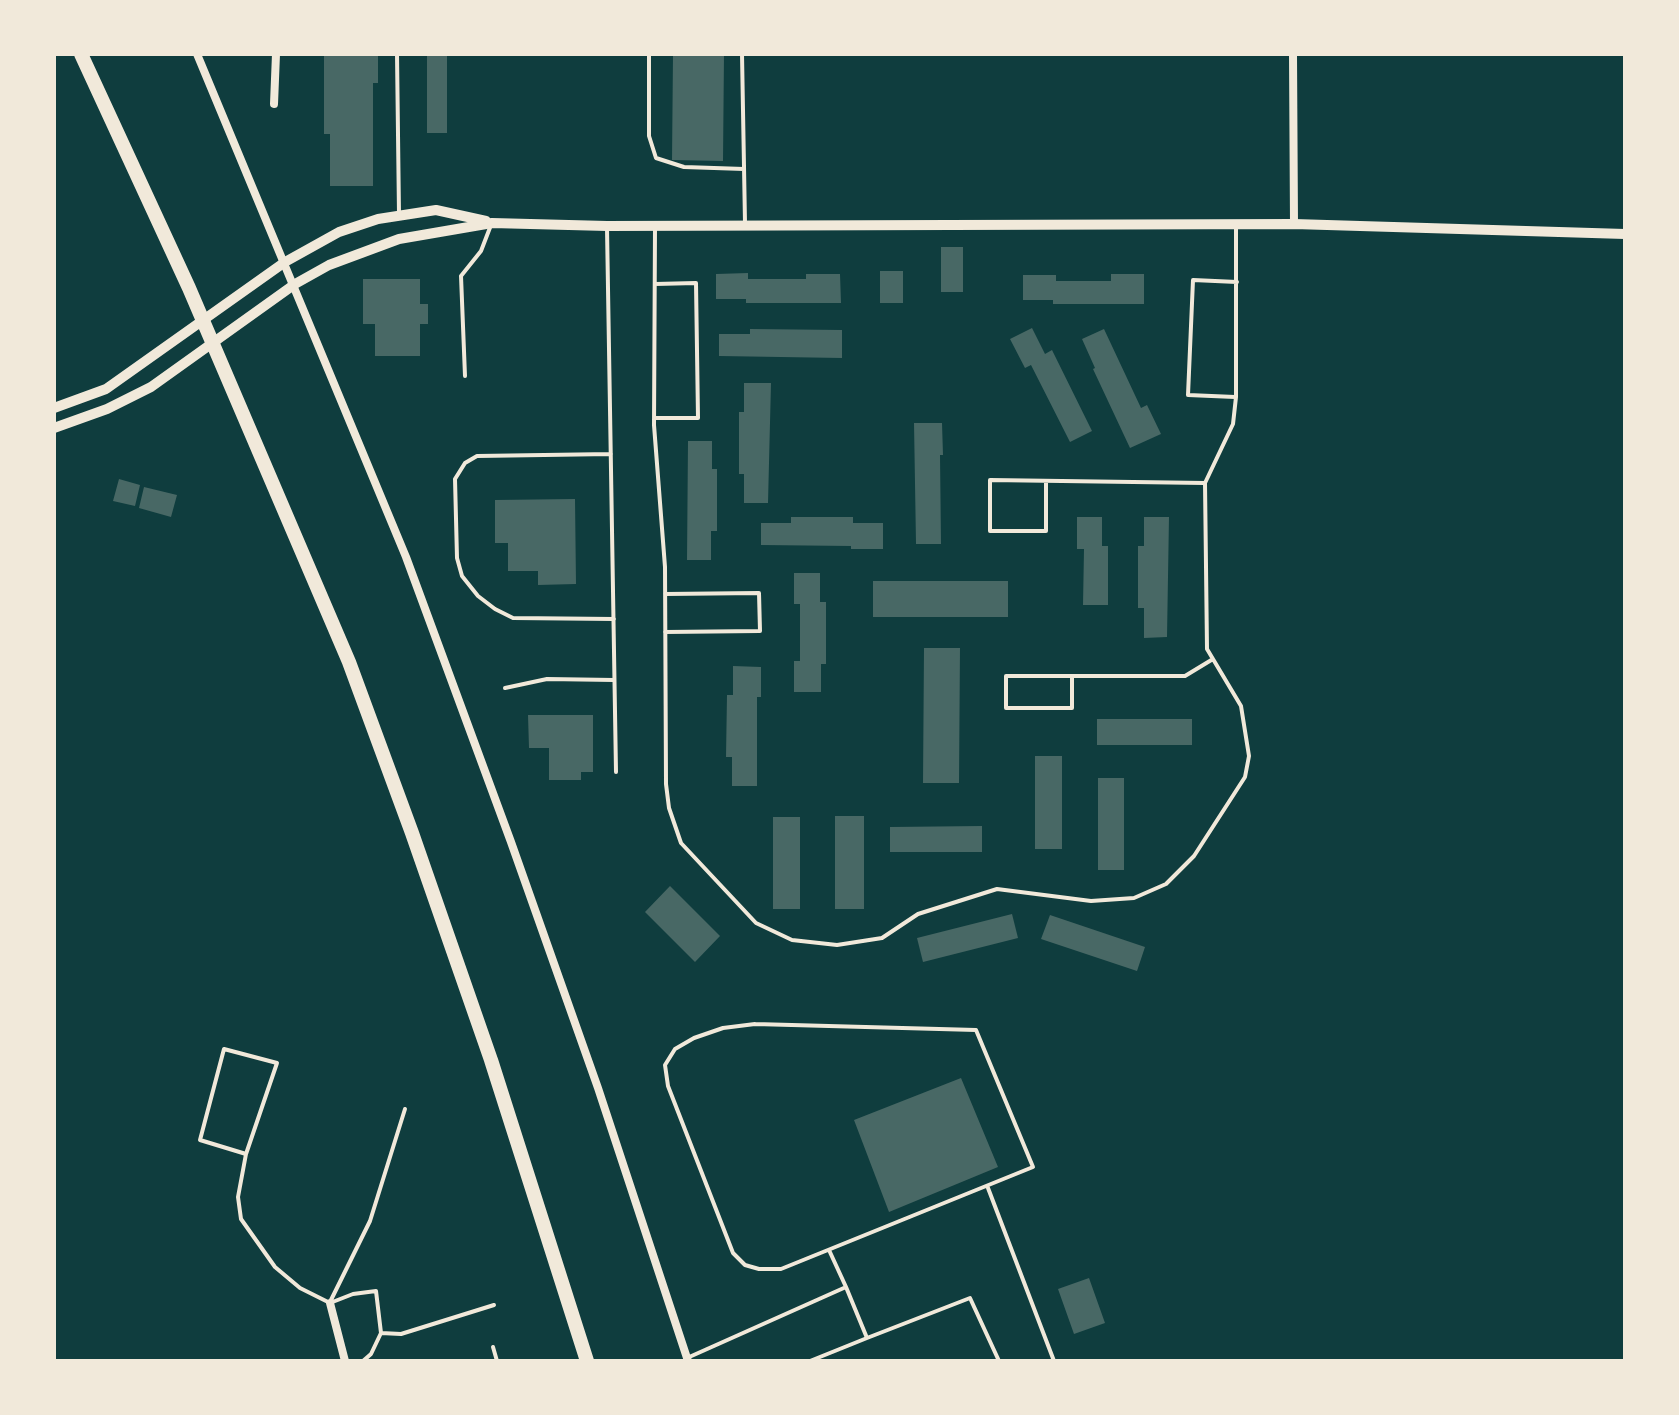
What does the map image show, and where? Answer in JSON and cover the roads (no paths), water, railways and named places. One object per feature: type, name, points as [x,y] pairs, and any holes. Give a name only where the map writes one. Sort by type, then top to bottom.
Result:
[{"type":"highway","points":[[81,54],[189,288],[349,662],[491,1060],[587,1361]]},
{"type":"street","points":[[197,54],[406,557],[598,1088],[688,1359]]},
{"type":"street","points":[[274,104],[276,54]]},
{"type":"street","points":[[1293,54],[1294,224]]},
{"type":"street","points":[[54,408],[106,389],[285,262],[339,232],[399,214],[436,210],[492,223]]},
{"type":"street","points":[[54,428],[107,409],[151,387],[295,284],[329,265],[374,247],[425,233],[492,223],[607,226],[1294,224],[1625,234]]},
{"type":"street","points":[[330,1303],[345,1361]]},
{"type":"lane","points":[[397,54],[399,214]]},
{"type":"lane","points":[[649,54],[649,136],[656,158],[684,167],[744,169]]},
{"type":"lane","points":[[742,54],[745,225]]},
{"type":"lane","points":[[465,376],[461,276],[481,251],[492,223]]},
{"type":"lane","points":[[655,226],[654,418],[665,594],[666,784],[669,808],[681,843],[756,923],[792,940],[837,945],[882,938],[918,914],[997,889],[1091,901],[1134,898],[1166,884],[1194,856],[1245,777],[1249,756],[1241,706],[1207,649],[1205,483],[1233,424],[1236,397],[1236,224]]},
{"type":"lane","points":[[607,226],[616,772]]},
{"type":"lane","points":[[1236,397],[1188,395],[1193,280],[1237,282]]},
{"type":"lane","points":[[654,418],[698,418],[696,283],[655,284]]},
{"type":"lane","points":[[611,454],[477,456],[465,463],[455,479],[457,558],[462,576],[478,596],[513,618],[614,619]]},
{"type":"lane","points":[[1046,481],[1046,531],[990,531],[990,480],[1205,483]]},
{"type":"lane","points":[[665,594],[759,593],[760,631],[665,632]]},
{"type":"lane","points":[[1072,677],[1072,708],[1006,708],[1006,676],[1185,676],[1213,659]]},
{"type":"lane","points":[[505,688],[547,679],[615,680]]},
{"type":"lane","points":[[755,1024],[976,1030],[1033,1167],[988,1187],[781,1269],[759,1269],[745,1265],[733,1253],[668,1086],[665,1065],[675,1049],[694,1038],[723,1028],[755,1024]]},
{"type":"lane","points":[[246,1154],[200,1140],[224,1049],[277,1063],[246,1154],[238,1197],[241,1219],[275,1267],[300,1288],[330,1303],[353,1294],[376,1291],[381,1333],[371,1354],[363,1361]]},
{"type":"lane","points":[[330,1303],[370,1221],[405,1109]]},
{"type":"lane","points":[[988,1187],[1054,1361]]},
{"type":"lane","points":[[829,1250],[867,1338]]},
{"type":"lane","points":[[688,1359],[846,1287]]},
{"type":"lane","points":[[810,1361],[970,1298],[999,1361]]},
{"type":"lane","points":[[381,1333],[401,1334],[494,1305]]},
{"type":"lane","points":[[493,1347],[497,1361]]}]
